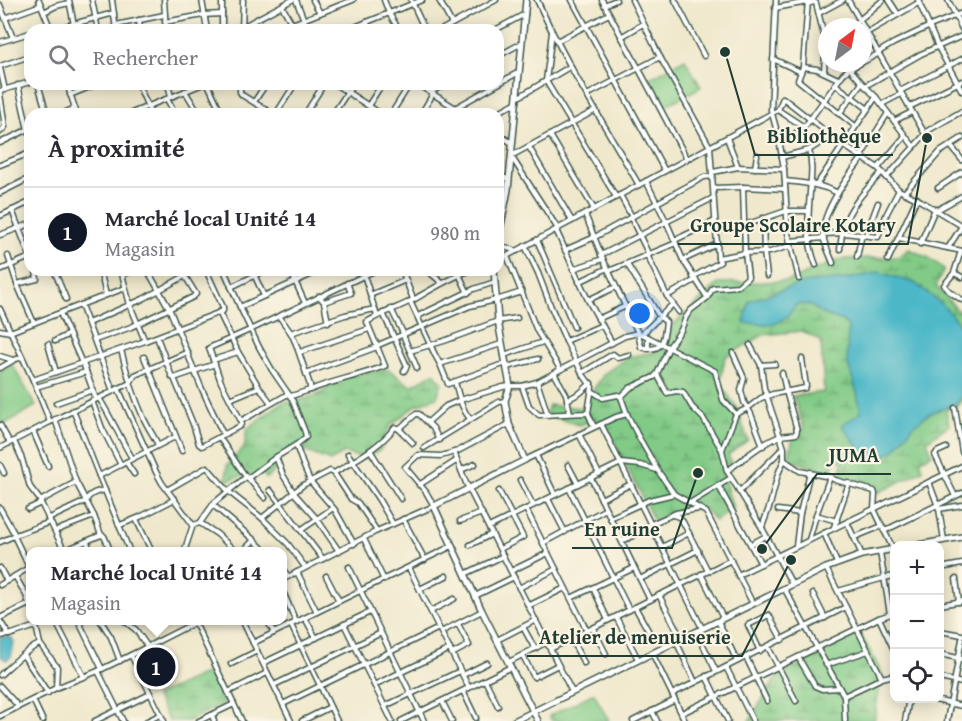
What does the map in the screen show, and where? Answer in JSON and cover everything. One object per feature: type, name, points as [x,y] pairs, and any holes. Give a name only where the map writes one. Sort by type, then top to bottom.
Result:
[{"type":"street","points":[[92,0],[97,24]]},
{"type":"street","points":[[112,0],[116,24]]},
{"type":"street","points":[[164,0],[165,22],[222,14]]},
{"type":"street","points":[[201,0],[205,24]]},
{"type":"street","points":[[222,0],[222,24]]},
{"type":"street","points":[[242,24],[243,0]]},
{"type":"street","points":[[251,24],[294,0],[306,24]]},
{"type":"street","points":[[313,0],[321,13]]},
{"type":"street","points":[[282,6],[292,24],[353,0]]},
{"type":"street","points":[[384,0],[395,24]]},
{"type":"street","points":[[361,24],[412,2],[422,0]]},
{"type":"street","points":[[441,1],[452,24],[496,0]]},
{"type":"street","points":[[504,212],[513,144],[526,0]]},
{"type":"street","points":[[537,0],[557,41],[639,185]]},
{"type":"street","points":[[572,0],[665,171]]},
{"type":"street","points":[[616,0],[603,2],[687,159]]},
{"type":"street","points":[[632,0],[660,57],[710,147],[720,262],[667,296]]},
{"type":"street","points":[[675,0],[705,56]]},
{"type":"street","points":[[776,0],[771,110],[779,134],[790,244],[799,279]]},
{"type":"street","points":[[819,13],[843,0]]},
{"type":"street","points":[[848,0],[859,18]]},
{"type":"street","points":[[861,18],[883,0]]},
{"type":"street","points":[[889,0],[898,14]]},
{"type":"street","points":[[948,0],[962,29]]},
{"type":"street","points":[[44,12],[69,1],[74,24],[114,13]]},
{"type":"street","points":[[872,29],[919,1],[938,47],[960,82],[962,91]]},
{"type":"street","points":[[5,18],[40,2],[49,24]]},
{"type":"street","points":[[412,2],[422,24]]},
{"type":"street","points":[[807,2],[802,69],[798,80],[855,126]]},
{"type":"street","points":[[775,8],[815,2],[820,18]]},
{"type":"street","points":[[0,5],[13,38]]},
{"type":"street","points":[[504,25],[525,14]]},
{"type":"street","points":[[557,41],[609,14]]},
{"type":"street","points":[[872,57],[894,43],[955,15],[962,14]]},
{"type":"street","points":[[126,24],[164,15]]},
{"type":"street","points":[[139,20],[139,24]]},
{"type":"street","points":[[621,37],[643,24]]},
{"type":"street","points":[[552,31],[546,81],[631,217],[667,296],[679,312]]},
{"type":"street","points":[[0,42],[24,35]]},
{"type":"street","points":[[839,114],[863,84],[962,36]]},
{"type":"street","points":[[872,41],[925,134]]},
{"type":"street","points":[[504,52],[522,42]]},
{"type":"street","points":[[587,95],[660,57]]},
{"type":"street","points":[[0,132],[5,128],[0,67],[24,58]]},
{"type":"street","points":[[773,58],[802,69],[818,69]]},
{"type":"street","points":[[882,104],[962,59]]},
{"type":"street","points":[[504,108],[571,66]]},
{"type":"street","points":[[504,80],[519,72]]},
{"type":"street","points":[[824,72],[838,80]]},
{"type":"street","points":[[791,137],[811,119],[846,72]]},
{"type":"street","points":[[852,72],[882,104],[914,147]]},
{"type":"street","points":[[894,121],[960,82]]},
{"type":"street","points":[[2,91],[24,84]]},
{"type":"street","points":[[835,84],[868,109]]},
{"type":"street","points":[[18,85],[24,109]]},
{"type":"street","points":[[40,90],[44,108]]},
{"type":"street","points":[[68,90],[75,108]]},
{"type":"street","points":[[70,95],[82,90]]},
{"type":"street","points":[[140,90],[147,107],[184,90]]},
{"type":"street","points":[[168,90],[173,108]]},
{"type":"street","points":[[189,90],[196,108]]},
{"type":"street","points":[[211,90],[219,108]]},
{"type":"street","points":[[240,90],[242,95],[264,108]]},
{"type":"street","points":[[254,102],[262,90]]},
{"type":"street","points":[[278,108],[292,90]]},
{"type":"street","points":[[309,108],[320,90]]},
{"type":"street","points":[[345,90],[371,108]]},
{"type":"street","points":[[368,106],[378,90]]},
{"type":"street","points":[[396,108],[406,90]]},
{"type":"street","points":[[427,90],[455,108],[487,90]]},
{"type":"street","points":[[424,108],[432,93],[437,90]]},
{"type":"street","points":[[337,108],[348,92]]},
{"type":"street","points":[[817,184],[876,97]]},
{"type":"street","points":[[560,369],[537,331],[507,256],[778,110],[783,98],[843,145],[878,168],[899,190],[917,198],[962,226],[948,248]]},
{"type":"street","points":[[511,156],[596,110]]},
{"type":"street","points":[[778,110],[804,127]]},
{"type":"street","points":[[886,178],[925,134],[962,111]]},
{"type":"street","points":[[833,263],[823,236],[826,220],[838,193],[888,113]]},
{"type":"street","points":[[0,143],[24,131]]},
{"type":"street","points":[[550,135],[594,209]]},
{"type":"street","points":[[782,158],[808,150],[831,136]]},
{"type":"street","points":[[878,168],[905,136]]},
{"type":"street","points":[[727,138],[738,167]]},
{"type":"street","points":[[904,193],[940,152],[962,138]]},
{"type":"street","points":[[504,139],[513,144]]},
{"type":"street","points":[[950,145],[962,160]]},
{"type":"street","points":[[529,147],[572,221]]},
{"type":"street","points":[[808,150],[812,165],[808,211],[809,240],[816,265]]},
{"type":"street","points":[[0,165],[24,155]]},
{"type":"street","points":[[754,168],[757,155]]},
{"type":"street","points":[[511,156],[557,229],[579,282],[612,343]]},
{"type":"street","points":[[565,250],[595,237],[704,177],[738,167],[784,169]]},
{"type":"street","points":[[840,249],[847,219],[856,203],[882,172]]},
{"type":"street","points":[[938,188],[962,172]]},
{"type":"street","points":[[504,177],[509,180]]},
{"type":"street","points":[[0,193],[24,181]]},
{"type":"street","points":[[646,181],[683,260],[707,298]]},
{"type":"street","points":[[784,181],[817,184],[838,193]]},
{"type":"street","points":[[621,397],[630,388],[657,374],[686,316],[707,298],[713,288],[738,286],[748,277],[743,187]]},
{"type":"street","points":[[714,188],[785,189]]},
{"type":"street","points":[[718,258],[779,250],[790,244],[823,236],[842,234],[878,236],[899,190]]},
{"type":"street","points":[[920,244],[936,209],[962,196]]},
{"type":"street","points":[[573,269],[602,257],[713,198]]},
{"type":"street","points":[[888,261],[917,198]]},
{"type":"street","points":[[857,257],[878,203]]},
{"type":"street","points":[[0,216],[24,205]]},
{"type":"street","points":[[12,210],[24,241]]},
{"type":"street","points":[[716,230],[745,225],[786,211],[808,211]]},
{"type":"street","points":[[585,214],[608,270],[640,333],[640,347],[659,348],[663,344],[666,322],[659,316],[627,264]]},
{"type":"street","points":[[763,218],[767,276]]},
{"type":"street","points":[[579,282],[648,255],[715,221]]},
{"type":"street","points":[[0,236],[24,226]]},
{"type":"street","points":[[899,238],[962,251],[954,273],[945,286],[962,300]]},
{"type":"street","points":[[537,240],[574,327]]},
{"type":"street","points":[[683,260],[717,244]]},
{"type":"street","points":[[525,246],[566,341],[582,373],[591,383],[592,391],[588,412],[594,428]]},
{"type":"street","points":[[504,247],[517,251]]},
{"type":"street","points":[[8,256],[34,323]]},
{"type":"street","points":[[0,270],[24,260]]},
{"type":"street","points":[[954,273],[962,277]]},
{"type":"street","points":[[18,284],[37,279],[37,276]]},
{"type":"street","points":[[56,276],[66,299]]},
{"type":"street","points":[[101,276],[106,295]]},
{"type":"street","points":[[122,276],[130,305],[146,341]]},
{"type":"street","points":[[152,276],[169,308],[221,436],[247,477],[265,498]]},
{"type":"street","points":[[88,323],[130,305],[184,276],[195,294],[138,324],[95,340]]},
{"type":"street","points":[[33,380],[157,337],[224,310],[209,276]]},
{"type":"street","points":[[193,525],[200,523],[213,505],[228,491],[306,437],[289,395],[263,354],[226,276]]},
{"type":"street","points":[[231,287],[254,276],[264,296]]},
{"type":"street","points":[[293,276],[305,303]]},
{"type":"street","points":[[240,307],[307,276]]},
{"type":"street","points":[[241,421],[209,348],[362,276],[377,316]]},
{"type":"street","points":[[404,276],[422,326],[448,384],[506,365],[538,359]]},
{"type":"street","points":[[434,276],[441,282]]},
{"type":"street","points":[[157,337],[199,444],[205,446],[240,426],[241,421],[289,395],[385,366],[367,322],[412,300],[451,276]]},
{"type":"street","points":[[460,276],[468,293]]},
{"type":"street","points":[[494,276],[501,344],[510,386],[505,400],[509,424],[525,460]]},
{"type":"street","points":[[370,295],[406,280]]},
{"type":"street","points":[[418,316],[495,282]]},
{"type":"street","points":[[324,302],[351,293],[348,283]]},
{"type":"street","points":[[339,287],[342,297]]},
{"type":"street","points":[[588,300],[616,287]]},
{"type":"street","points":[[0,330],[10,332],[125,288]]},
{"type":"street","points":[[306,373],[394,339],[472,305],[522,292]]},
{"type":"street","points":[[320,296],[324,302],[328,321]]},
{"type":"street","points":[[428,422],[442,409],[460,400],[510,386],[537,382],[625,336],[640,333],[673,304]]},
{"type":"street","points":[[81,305],[113,391]]},
{"type":"street","points":[[598,319],[626,306]]},
{"type":"street","points":[[0,309],[50,422]]},
{"type":"street","points":[[291,333],[345,315],[375,309]]},
{"type":"street","points":[[391,309],[417,368]]},
{"type":"street","points":[[219,312],[238,352],[271,403]]},
{"type":"street","points":[[383,313],[407,366],[404,371]]},
{"type":"street","points":[[60,314],[93,390],[102,428],[124,464],[134,474]]},
{"type":"street","points":[[279,316],[300,352],[310,390]]},
{"type":"street","points":[[410,351],[498,321],[517,318]]},
{"type":"street","points":[[566,341],[602,325]]},
{"type":"street","points":[[300,352],[369,329]]},
{"type":"street","points":[[640,333],[715,371],[723,400],[736,414]]},
{"type":"street","points":[[55,341],[69,334]]},
{"type":"street","points":[[648,337],[648,349]]},
{"type":"street","points":[[504,356],[543,342]]},
{"type":"street","points":[[48,344],[56,372]]},
{"type":"street","points":[[440,364],[501,344]]},
{"type":"street","points":[[750,345],[761,365],[766,396],[784,448],[784,460],[762,528]]},
{"type":"street","points":[[121,350],[130,382],[158,445]]},
{"type":"street","points":[[0,448],[130,382],[134,376],[188,352]]},
{"type":"street","points":[[174,378],[238,352]]},
{"type":"street","points":[[733,353],[744,378],[741,390],[744,402],[763,446]]},
{"type":"street","points":[[582,373],[613,354],[618,358],[629,355]]},
{"type":"street","points":[[0,356],[14,360]]},
{"type":"street","points":[[0,368],[22,357]]},
{"type":"street","points":[[144,357],[182,451]]},
{"type":"street","points":[[722,450],[736,414],[766,396],[806,387],[802,358]]},
{"type":"street","points":[[761,365],[776,364]]},
{"type":"street","points":[[36,387],[86,372]]},
{"type":"street","points":[[554,373],[566,394],[570,414]]},
{"type":"street","points":[[727,471],[754,450],[781,436],[795,434],[797,430],[782,373]]},
{"type":"street","points":[[657,374],[667,393],[676,391],[682,393],[703,418],[722,450],[730,478],[762,528],[792,584]]},
{"type":"street","points":[[455,382],[464,410],[470,419]]},
{"type":"street","points":[[537,382],[549,415]]},
{"type":"street","points":[[567,400],[580,393],[591,383]]},
{"type":"street","points":[[522,386],[529,406],[539,415],[588,412]]},
{"type":"street","points":[[230,399],[259,387]]},
{"type":"street","points":[[118,388],[156,472],[193,525]]},
{"type":"street","points":[[56,403],[93,390]]},
{"type":"street","points":[[592,391],[603,398],[618,395],[621,397]]},
{"type":"street","points":[[621,397],[627,414],[658,471],[674,494],[706,512],[753,604]]},
{"type":"street","points":[[96,399],[106,407],[132,459]]},
{"type":"street","points":[[424,448],[505,400]]},
{"type":"street","points":[[956,408],[962,452]]},
{"type":"street","points":[[74,410],[128,547]]},
{"type":"street","points":[[334,473],[370,450],[395,428],[399,429],[416,414],[434,428],[439,440]]},
{"type":"street","points":[[288,576],[579,434],[627,414]]},
{"type":"street","points":[[55,419],[76,482],[109,547]]},
{"type":"street","points":[[509,424],[461,450],[439,456],[418,455],[405,467],[430,498],[482,611],[538,721]]},
{"type":"street","points":[[602,424],[702,628]]},
{"type":"street","points":[[0,425],[22,459],[30,487],[40,502],[61,547]]},
{"type":"street","points":[[399,429],[413,443]]},
{"type":"street","points":[[33,431],[48,466]]},
{"type":"street","points":[[579,434],[599,474]]},
{"type":"street","points":[[99,476],[176,437]]},
{"type":"street","points":[[296,445],[310,481],[333,508],[354,544]]},
{"type":"street","points":[[739,492],[784,448]]},
{"type":"street","points":[[946,448],[935,455],[955,496]]},
{"type":"street","points":[[370,450],[401,499]]},
{"type":"street","points":[[454,452],[492,534],[572,692]]},
{"type":"street","points":[[348,454],[393,524]]},
{"type":"street","points":[[536,455],[555,495]]},
{"type":"street","points":[[276,457],[294,493],[317,519],[339,551]]},
{"type":"street","points":[[419,485],[456,460]]},
{"type":"street","points":[[784,460],[800,471],[830,477],[874,491],[874,509],[890,541]]},
{"type":"street","points":[[489,527],[621,463],[640,465],[658,471]]},
{"type":"street","points":[[461,470],[475,464]]},
{"type":"street","points":[[0,465],[4,473]]},
{"type":"street","points":[[568,465],[578,484]]},
{"type":"street","points":[[738,575],[962,466]]},
{"type":"street","points":[[167,490],[207,467],[228,491],[262,518],[288,544],[305,567]]},
{"type":"street","points":[[262,518],[310,481],[330,471],[334,473],[351,499],[358,503],[377,531]]},
{"type":"street","points":[[796,547],[800,513],[810,472]]},
{"type":"street","points":[[809,540],[830,477]]},
{"type":"street","points":[[591,478],[650,600]]},
{"type":"street","points":[[690,504],[730,478]]},
{"type":"street","points":[[520,480],[533,506]]},
{"type":"street","points":[[28,509],[76,482]]},
{"type":"street","points":[[929,482],[939,507],[944,540]]},
{"type":"street","points":[[834,528],[849,483]]},
{"type":"street","points":[[601,499],[631,484]]},
{"type":"street","points":[[718,485],[761,564]]},
{"type":"street","points":[[569,488],[629,610]]},
{"type":"street","points":[[0,542],[86,501],[93,493],[105,490]]},
{"type":"street","points":[[270,490],[323,559]]},
{"type":"street","points":[[498,491],[523,537],[500,549]]},
{"type":"street","points":[[855,537],[939,507],[962,493]]},
{"type":"street","points":[[610,518],[649,500],[674,494]]},
{"type":"street","points":[[120,525],[175,499]]},
{"type":"street","points":[[548,499],[565,532]]},
{"type":"street","points":[[213,505],[261,547]]},
{"type":"street","points":[[939,507],[962,505]]},
{"type":"street","points":[[0,508],[26,559]]},
{"type":"street","points":[[301,530],[333,508]]},
{"type":"street","points":[[526,509],[587,631]]},
{"type":"street","points":[[543,543],[606,509]]},
{"type":"street","points":[[622,541],[672,515],[700,509]]},
{"type":"street","points":[[778,510],[800,513]]},
{"type":"street","points":[[460,521],[482,513]]},
{"type":"street","points":[[672,515],[681,519],[708,571]]},
{"type":"street","points":[[816,515],[837,521]]},
{"type":"street","points":[[55,531],[94,516]]},
{"type":"street","points":[[136,519],[150,547]]},
{"type":"street","points":[[403,519],[425,560]]},
{"type":"street","points":[[847,522],[862,555]]},
{"type":"street","points":[[200,523],[231,547]]},
{"type":"street","points":[[186,547],[193,525]]},
{"type":"street","points":[[662,547],[689,533]]},
{"type":"street","points":[[824,533],[837,563]]},
{"type":"street","points":[[470,544],[492,534]]},
{"type":"street","points":[[73,547],[101,535]]},
{"type":"street","points":[[751,544],[766,536]]},
{"type":"street","points":[[940,541],[962,537]]},
{"type":"street","points":[[364,539],[384,580]]},
{"type":"street","points":[[247,547],[254,540]]},
{"type":"street","points":[[87,541],[89,547]]},
{"type":"street","points":[[253,643],[452,546]]},
{"type":"street","points":[[640,579],[698,550]]},
{"type":"street","points":[[514,721],[826,568],[862,555],[890,550]]},
{"type":"street","points":[[880,552],[890,604]]},
{"type":"street","points":[[511,571],[548,553]]},
{"type":"street","points":[[465,574],[503,556]]},
{"type":"street","points":[[550,649],[731,560]]},
{"type":"street","points":[[944,567],[962,564]]},
{"type":"street","points":[[348,567],[424,721]]},
{"type":"street","points":[[0,568],[7,581]]},
{"type":"street","points":[[409,568],[469,688]]},
{"type":"street","points":[[571,598],[634,568]]},
{"type":"street","points":[[826,568],[882,678]]},
{"type":"street","points":[[0,585],[26,569]]},
{"type":"street","points":[[519,588],[556,569]]},
{"type":"street","points":[[297,572],[317,612]]},
{"type":"street","points":[[701,574],[737,661]]},
{"type":"street","points":[[15,576],[26,595]]},
{"type":"street","points":[[326,576],[339,601]]},
{"type":"street","points":[[420,589],[446,576]]},
{"type":"street","points":[[475,596],[514,577]]},
{"type":"street","points":[[838,591],[890,577]]},
{"type":"street","points":[[944,604],[960,601],[956,579]]},
{"type":"street","points":[[528,606],[566,588]]},
{"type":"street","points":[[593,588],[608,620]]},
{"type":"street","points":[[784,588],[844,696],[845,721]]},
{"type":"street","points":[[813,594],[825,618]]},
{"type":"street","points":[[659,595],[695,682]]},
{"type":"street","points":[[430,610],[454,599]]},
{"type":"street","points":[[287,601],[296,622]]},
{"type":"street","points":[[9,635],[0,619],[26,606]]},
{"type":"street","points":[[635,607],[649,632]]},
{"type":"street","points":[[672,694],[846,607]]},
{"type":"street","points":[[283,704],[390,652],[458,624],[482,611]]},
{"type":"street","points":[[263,663],[370,612]]},
{"type":"street","points":[[682,713],[890,614]]},
{"type":"street","points":[[760,651],[748,625],[770,615],[782,640]]},
{"type":"street","points":[[616,616],[638,659]]},
{"type":"street","points":[[305,618],[316,638]]},
{"type":"street","points":[[879,618],[894,649]]},
{"type":"street","points":[[497,640],[536,621]]},
{"type":"street","points":[[344,624],[392,721]]},
{"type":"street","points":[[374,685],[469,645],[458,624]]},
{"type":"street","points":[[57,625],[84,676]]},
{"type":"street","points":[[80,625],[123,721]]},
{"type":"street","points":[[103,625],[111,637],[120,661]]},
{"type":"street","points":[[129,625],[136,630],[147,646]]},
{"type":"street","points":[[0,716],[56,688],[120,661],[191,625]]},
{"type":"street","points":[[196,625],[242,721]]},
{"type":"street","points":[[244,625],[291,721]]},
{"type":"street","points":[[269,625],[274,633]]},
{"type":"street","points":[[291,625],[337,721]]},
{"type":"street","points":[[0,636],[36,626],[40,644],[57,667],[56,688]]},
{"type":"street","points":[[523,627],[535,649]]},
{"type":"street","points":[[593,628],[606,654]]},
{"type":"street","points":[[944,632],[962,637],[947,721]]},
{"type":"street","points":[[274,685],[381,633]]},
{"type":"street","points":[[571,639],[584,663]]},
{"type":"street","points":[[401,721],[485,680],[547,642]]},
{"type":"street","points":[[0,675],[25,652],[40,644]]},
{"type":"street","points":[[703,645],[716,671]]},
{"type":"street","points":[[768,647],[796,701]]},
{"type":"street","points":[[231,664],[257,651]]},
{"type":"street","points":[[826,665],[868,651]]},
{"type":"street","points":[[651,653],[686,721]]},
{"type":"street","points":[[23,655],[48,693]]},
{"type":"street","points":[[131,655],[164,721]]},
{"type":"street","points":[[944,655],[960,658]]},
{"type":"street","points":[[523,656],[534,677],[558,665]]},
{"type":"street","points":[[746,657],[767,701]]},
{"type":"street","points":[[798,657],[815,686],[822,689],[839,688]]},
{"type":"street","points":[[385,706],[487,663]]},
{"type":"street","points":[[726,667],[753,721]]},
{"type":"street","points":[[228,692],[267,673]]},
{"type":"street","points":[[706,676],[728,721]]},
{"type":"street","points":[[844,696],[890,676]]},
{"type":"street","points":[[944,679],[962,682]]},
{"type":"street","points":[[485,680],[498,706]]},
{"type":"street","points":[[0,686],[18,706]]},
{"type":"street","points":[[463,691],[476,718]]},
{"type":"street","points":[[96,721],[150,694]]},
{"type":"street","points":[[33,700],[43,721]]},
{"type":"street","points":[[633,721],[675,700]]},
{"type":"street","points":[[442,701],[452,721]]},
{"type":"street","points":[[944,702],[962,706]]},
{"type":"street","points":[[908,703],[905,720],[911,721]]},
{"type":"street","points":[[199,721],[234,705]]},
{"type":"street","points":[[302,721],[330,707]]},
{"type":"street","points":[[652,711],[657,721]]},
{"type":"street","points":[[147,721],[160,715]]},
{"type":"street","points":[[212,715],[214,721]]},
{"type":"green space","points":[[685,59],[701,87],[663,107],[648,79]]},
{"type":"green space","points":[[909,249],[929,258],[944,269],[936,286],[962,315],[962,401],[959,405],[946,410],[949,425],[927,441],[932,454],[920,461],[923,470],[878,493],[841,477],[842,461],[835,459],[830,473],[788,459],[793,438],[804,428],[793,396],[824,392],[821,341],[802,331],[763,335],[725,357],[720,384],[736,406],[748,440],[728,455],[731,462],[721,469],[733,508],[715,521],[705,509],[678,509],[655,523],[608,429],[596,420],[579,425],[546,415],[549,405],[581,408],[604,374],[628,357],[654,352],[674,324],[719,283],[788,281],[841,259],[898,257]]},
{"type":"green space","points":[[12,364],[36,406],[3,425],[0,421],[0,371]]},
{"type":"green space","points":[[388,369],[411,386],[434,373],[442,382],[437,397],[415,406],[389,427],[381,449],[365,459],[344,453],[330,461],[293,448],[284,454],[272,474],[266,478],[262,472],[253,479],[249,474],[226,481],[227,465],[244,448],[247,429],[281,403],[319,394],[345,376]]},
{"type":"green space","points":[[858,630],[882,673],[874,721],[749,721],[776,678]]},
{"type":"green space","points":[[209,672],[226,702],[189,721],[169,721],[155,696]]},
{"type":"green space","points":[[594,693],[609,721],[552,721],[549,716]]},
{"type":"water","points":[[879,272],[915,283],[943,305],[962,327],[962,397],[956,404],[928,414],[913,426],[894,451],[869,462],[842,425],[861,412],[847,361],[848,327],[843,321],[822,314],[810,305],[797,304],[786,318],[780,321],[768,324],[744,323],[749,301],[802,283],[847,279]]},
{"type":"water","points":[[0,637],[11,637],[14,642],[11,657],[6,660],[0,656]]},
{"type":"place","name":"Bibliothèque","points":[[725,52]]},
{"type":"place","name":"Groupe Scolaire Kotary","points":[[927,138]]},
{"type":"place","name":"En ruine","points":[[698,473]]},
{"type":"place","name":"JUMA","points":[[762,549]]},
{"type":"place","name":"Atelier de menuiserie","points":[[791,560]]},
{"type":"place","name":"Marché local Unité 14","points":[[156,667]]}]
